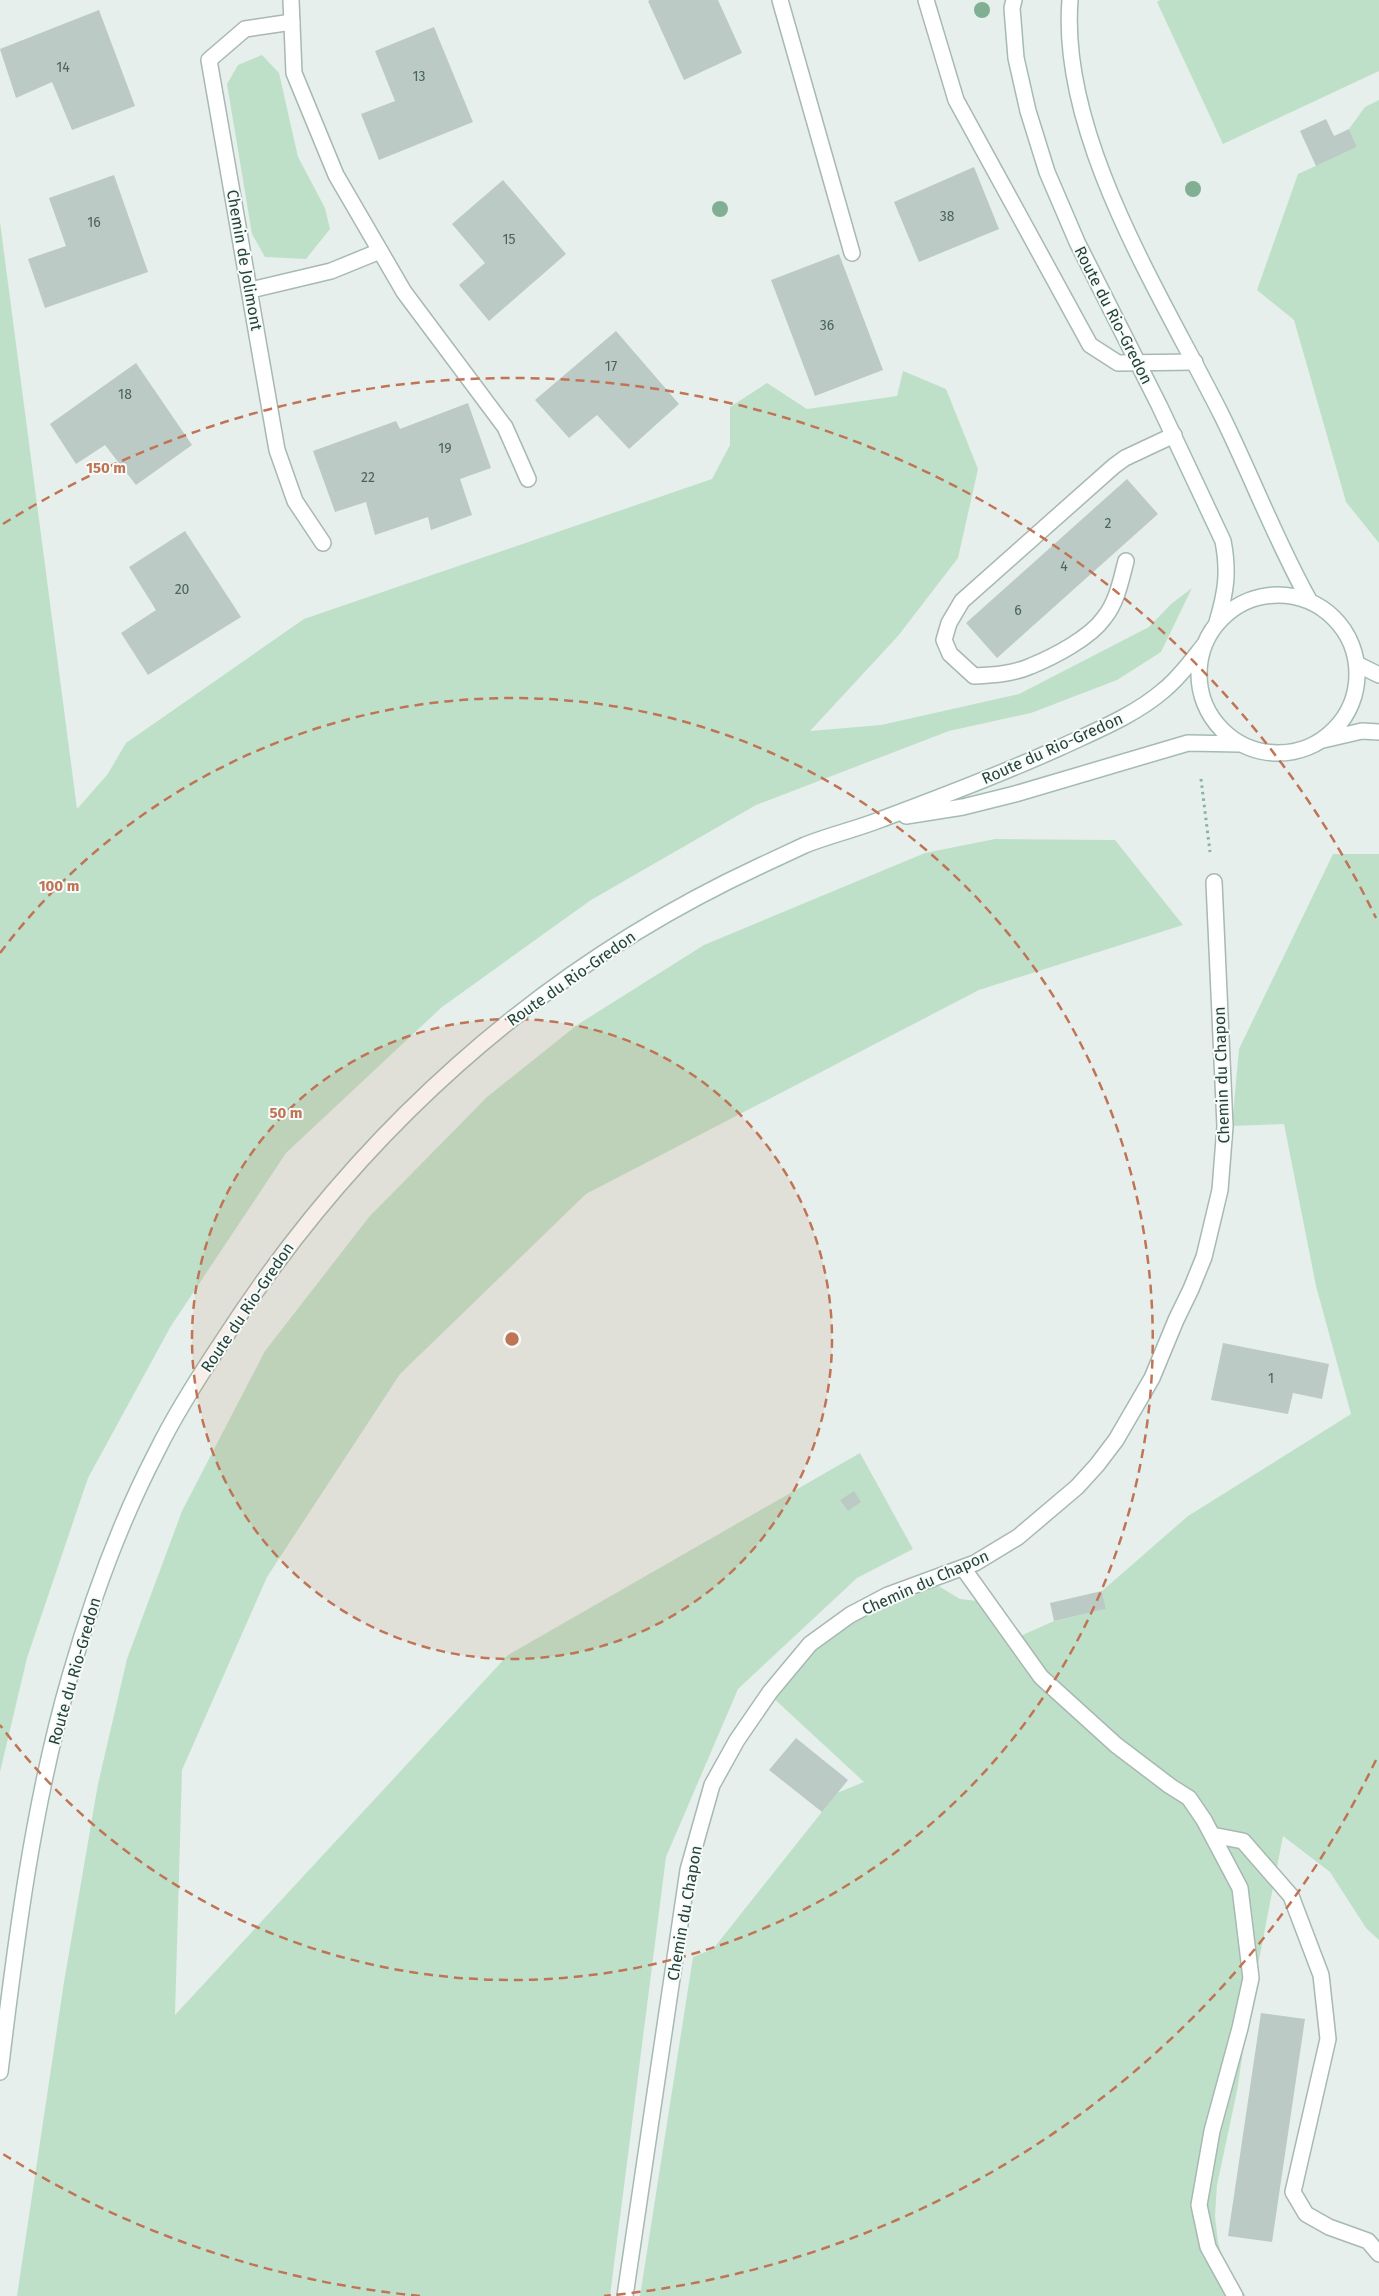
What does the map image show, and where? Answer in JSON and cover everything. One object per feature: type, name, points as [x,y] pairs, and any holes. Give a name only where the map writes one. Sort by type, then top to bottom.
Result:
[{"type":"main road","points":[[291,0],[294,73],[336,176],[404,292],[505,427],[528,479]]},
{"type":"main road","points":[[780,0],[852,253]]},
{"type":"main road","points":[[926,0],[956,100],[1090,345],[1118,363],[1194,362]]},
{"type":"main road","name":"Route du Rio-Gredon","points":[[1014,0],[1012,8],[1016,58],[1028,111],[1047,172],[1078,242],[1174,435],[1224,541],[1227,561],[1227,590],[1217,622]]},
{"type":"main road","points":[[1070,0],[1069,49],[1076,92],[1089,135],[1121,217],[1252,480],[1271,526],[1310,600]]},
{"type":"main road","name":"Chemin de Jolimont","points":[[292,22],[245,28],[209,60],[277,450],[295,501],[323,543]]},
{"type":"main road","points":[[250,290],[331,271],[380,251]]},
{"type":"main road","points":[[1126,561],[1118,592],[1105,618],[1082,638],[1030,667],[995,675],[974,676],[950,654],[944,640],[949,623],[962,601],[1114,466],[1125,458],[1174,435]]},
{"type":"main road","points":[[1285,594],[1310,600],[1332,615],[1342,626],[1354,650],[1357,664],[1356,690],[1347,714],[1334,729],[1319,741],[1298,751],[1262,752],[1241,744],[1218,726],[1204,701],[1199,673],[1204,645],[1217,622],[1237,606],[1260,596],[1285,594]]},
{"type":"main road","name":"Route du Rio-Gredon","points":[[0,2072],[34,1830],[70,1676],[98,1590],[128,1514],[157,1450],[199,1377],[280,1257],[318,1207],[416,1101],[534,1000],[641,928],[704,892],[807,845],[879,820],[1038,758],[1138,709],[1164,690],[1204,645]]},
{"type":"main road","points":[[1357,664],[1379,675]]},
{"type":"main road","points":[[1319,741],[1362,732],[1379,732]]},
{"type":"main road","name":"Route du Rio-Gredon","points":[[879,820],[963,807],[1073,778],[1188,743],[1241,744]]},
{"type":"main road","name":"Chemin du Chapon","points":[[625,2296],[688,1870],[712,1785],[737,1740],[770,1692],[810,1644],[850,1616],[888,1596],[975,1563],[1018,1537],[1077,1487],[1116,1440],[1152,1378],[1204,1257],[1220,1190],[1225,1126],[1214,882]]},
{"type":"main road","points":[[963,1568],[1041,1677],[1116,1745],[1189,1798],[1212,1835],[1240,1888],[1251,1978],[1240,2028],[1212,2132],[1199,2205],[1208,2247],[1235,2296]]},
{"type":"main road","points":[[1212,1835],[1243,1841],[1291,1896],[1322,1975],[1328,2039],[1293,2192],[1306,2214],[1330,2227],[1368,2241],[1379,2254]]},
{"type":"path","points":[[1201,778],[1214,882]]},
{"type":"green space","points":[[1160,0],[1379,0],[1379,71],[1223,144],[1157,2]]},
{"type":"green space","points":[[262,55],[279,73],[298,157],[325,208],[330,229],[306,259],[265,257],[252,234],[227,84],[238,65]]},
{"type":"green space","points":[[1379,100],[1379,543],[1346,502],[1294,320],[1257,290],[1298,174],[1357,147],[1349,129],[1365,107]]},
{"type":"green space","points":[[0,222],[77,809],[107,775],[126,743],[304,619],[712,479],[730,445],[730,407],[767,383],[807,409],[897,396],[903,371],[946,389],[978,469],[958,558],[898,636],[810,731],[881,725],[1019,694],[1149,627],[1171,604],[1192,588],[1161,652],[1117,680],[1031,713],[949,731],[756,805],[591,900],[442,1007],[286,1153],[171,1326],[88,1478],[27,1658],[0,1772]]},
{"type":"green space","points":[[995,839],[1115,840],[1183,925],[979,990],[586,1194],[400,1374],[267,1577],[182,1770],[175,2015],[508,1655],[860,1453],[913,1549],[857,1578],[738,1689],[666,1857],[610,2296],[17,2296],[64,1982],[98,1784],[127,1659],[182,1511],[265,1351],[369,1217],[487,1097],[577,1025],[704,945],[925,853]]},
{"type":"green space","points":[[1333,854],[1379,854],[1379,1940],[1366,1928],[1330,1872],[1283,1836],[1250,2006],[1237,2091],[1217,2185],[1215,2216],[1218,2242],[1225,2267],[1246,2296],[640,2296],[693,1957],[713,1949],[837,1793],[864,1782],[770,1695],[811,1648],[850,1618],[932,1582],[960,1599],[977,1601],[1014,1639],[1054,1621],[1106,1609],[1102,1591],[1188,1516],[1351,1414],[1316,1286],[1284,1124],[1232,1126],[1239,1049]]},
{"type":"building","points":[[718,0],[742,53],[684,80],[648,1]]},
{"type":"building","points":[[99,10],[135,106],[72,130],[52,82],[16,98],[0,49]]},
{"type":"building","points":[[434,27],[473,122],[379,160],[361,114],[395,101],[375,51]]},
{"type":"building","points":[[1326,119],[1334,136],[1349,129],[1357,147],[1316,166],[1300,131]]},
{"type":"building","points":[[974,167],[999,229],[919,262],[894,202]]},
{"type":"building","points":[[114,175],[148,272],[45,308],[28,259],[66,246],[49,198]]},
{"type":"building","points":[[503,180],[566,254],[489,321],[459,285],[485,263],[452,224]]},
{"type":"building","points":[[839,254],[883,370],[815,396],[771,280]]},
{"type":"building","points":[[616,331],[679,404],[629,449],[597,415],[569,438],[535,400]]},
{"type":"building","points":[[136,363],[192,445],[136,485],[105,445],[76,464],[50,424]]},
{"type":"building","points":[[468,403],[491,468],[460,479],[472,515],[431,530],[428,517],[375,535],[366,502],[335,512],[313,451],[396,421],[400,429]]},
{"type":"building","points":[[1127,479],[1158,514],[997,658],[966,623]]},
{"type":"building","points":[[185,531],[241,617],[148,675],[121,633],[156,610],[129,567]]},
{"type":"building","points":[[1223,1343],[1329,1364],[1322,1399],[1293,1393],[1288,1414],[1211,1400]]},
{"type":"building","points":[[854,1491],[861,1502],[848,1511],[840,1500]]},
{"type":"building","points":[[1102,1591],[1106,1609],[1054,1621],[1050,1603]]},
{"type":"building","points":[[796,1738],[848,1780],[822,1812],[769,1770]]},
{"type":"building","points":[[1261,2013],[1305,2019],[1272,2242],[1228,2236]]}]
